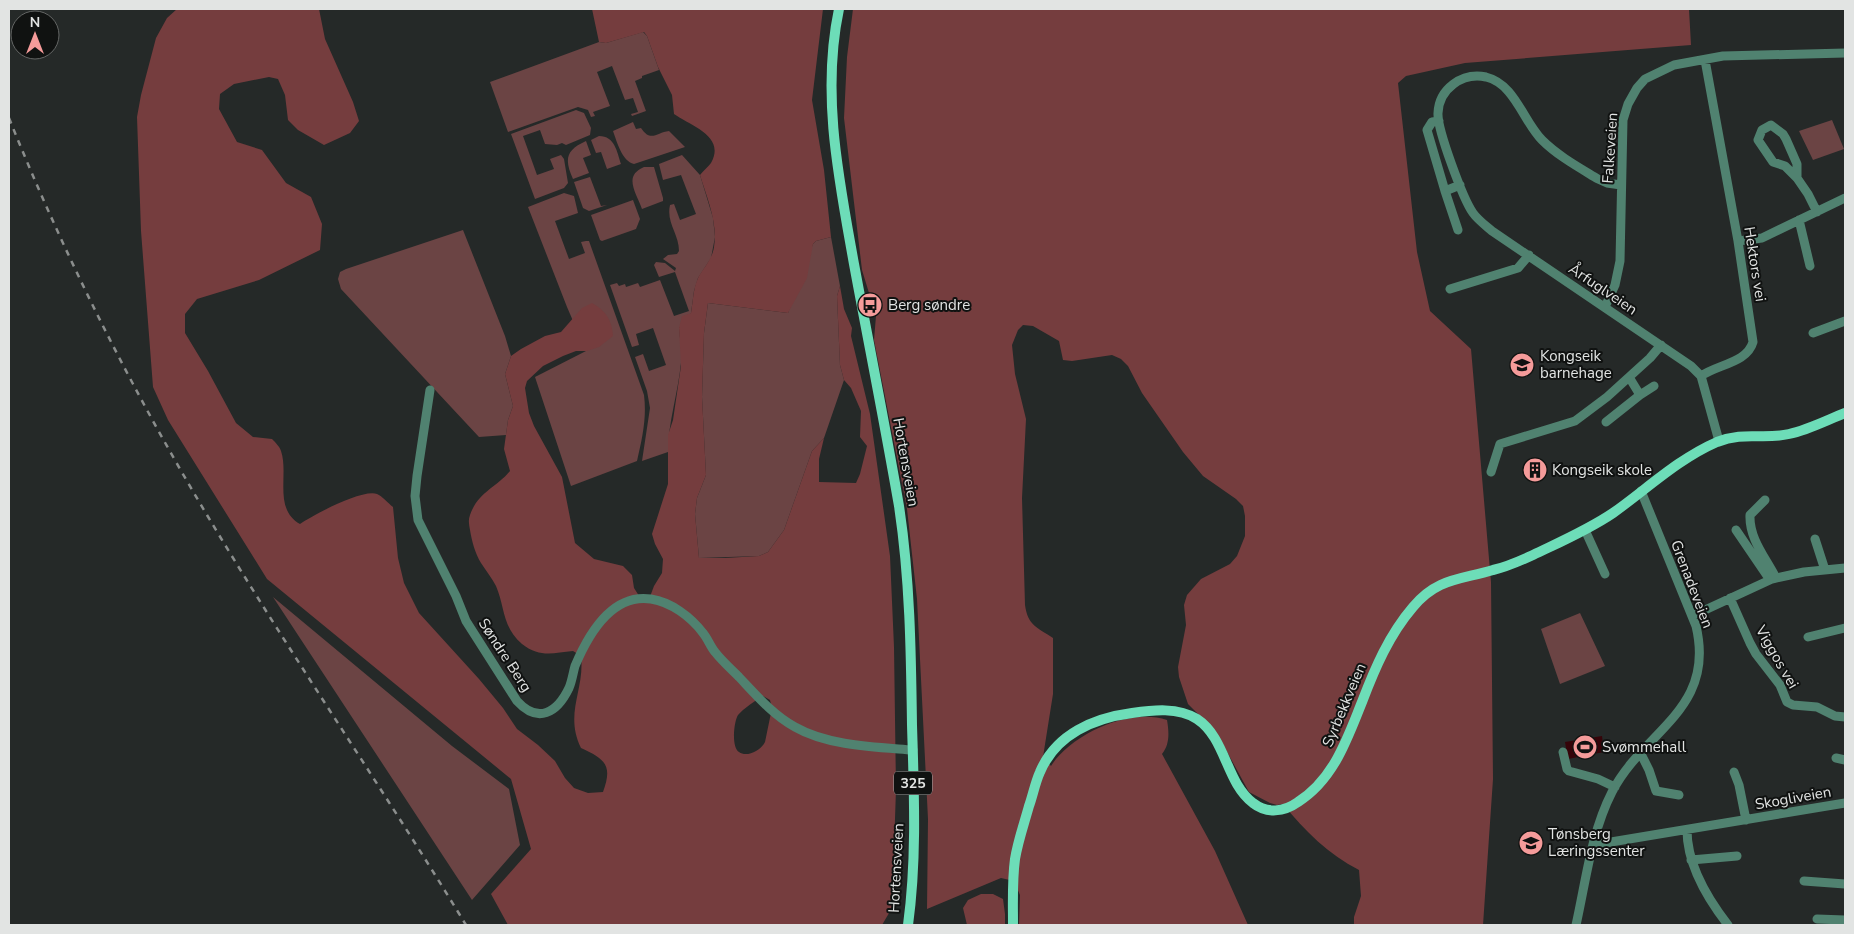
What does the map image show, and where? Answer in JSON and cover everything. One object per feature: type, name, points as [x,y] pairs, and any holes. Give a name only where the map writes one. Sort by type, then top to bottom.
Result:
[{"type":"main road","name":"Hortensveien","points":[[839,9],[833,60],[832,126],[905,546],[909,601],[914,870],[908,925]]},
{"type":"main road","name":"Syrbekkveien","points":[[1013,925],[1015,861],[1040,770],[1059,744],[1068,736],[1092,722],[1112,716],[1155,711],[1187,714],[1201,722],[1211,732],[1238,784],[1253,803],[1262,809],[1272,811],[1292,806],[1311,792],[1326,776],[1337,760],[1349,736],[1381,656],[1397,628],[1423,596],[1443,582],[1505,567],[1584,530],[1610,515],[1688,457],[1719,441],[1741,435],[1774,436],[1788,434],[1845,413]]},
{"type":"street","name":"Falkeveien","points":[[1605,307],[1615,285],[1620,261],[1623,120],[1628,104],[1637,88],[1645,79],[1666,68],[1723,56],[1845,53]]},
{"type":"street","name":"Hektors vei","points":[[1701,376],[1717,367],[1745,356],[1753,342],[1738,241],[1705,60]]},
{"type":"street","name":"Årfuglveien","points":[[1621,185],[1598,179],[1551,148],[1530,125],[1504,86],[1487,77],[1471,76],[1461,79],[1451,85],[1444,93],[1439,104],[1438,121],[1460,185],[1476,217],[1492,231],[1691,366],[1701,376]]},
{"type":"street","name":"Årfuglveien","points":[[1438,121],[1432,122],[1427,130],[1458,230]]},
{"type":"street","points":[[1797,178],[1797,164],[1783,134],[1771,125],[1762,130],[1758,140],[1773,162],[1785,166],[1797,178],[1817,212]]},
{"type":"street","points":[[1445,191],[1460,185]]},
{"type":"street","points":[[1738,241],[1762,238],[1845,198]]},
{"type":"street","points":[[1799,220],[1810,266]]},
{"type":"street","points":[[1450,289],[1518,268],[1529,255]]},
{"type":"street","points":[[1813,333],[1845,321]]},
{"type":"street","points":[[1491,472],[1500,444],[1575,422],[1607,397],[1661,345]]},
{"type":"street","points":[[1701,376],[1719,441]]},
{"type":"street","points":[[1629,377],[1640,395]]},
{"type":"street","points":[[1606,422],[1654,386]]},
{"type":"street","name":"Søndre Berg","points":[[430,390],[415,496],[418,520],[456,596],[466,621],[517,701],[525,709],[533,714],[541,713],[551,710],[559,704],[569,688],[576,666],[598,623],[611,610],[622,603],[636,598],[650,598],[662,601],[689,618],[703,632],[715,652],[753,692],[777,715],[796,728],[828,740],[913,750]]},
{"type":"street","name":"Grenadeveien","points":[[1576,925],[1600,818],[1615,787],[1685,703],[1695,685],[1699,667],[1700,649],[1692,616],[1641,491]]},
{"type":"street","points":[[1765,500],[1750,515],[1751,528],[1757,545],[1774,578]]},
{"type":"street","points":[[1584,530],[1605,574]]},
{"type":"street","points":[[1736,530],[1768,577],[1774,578]]},
{"type":"street","points":[[1815,539],[1825,570]]},
{"type":"street","points":[[1692,616],[1774,578],[1845,568]]},
{"type":"street","name":"Viggos vei","points":[[1730,598],[1756,654],[1780,685],[1787,702],[1793,705],[1817,708],[1845,718]]},
{"type":"street","points":[[1808,637],[1845,628]]},
{"type":"street","points":[[1562,752],[1569,771],[1598,779],[1615,787]]},
{"type":"street","points":[[1641,754],[1650,770],[1656,791],[1680,796]]},
{"type":"street","name":"Skogliveien","points":[[1734,772],[1739,785],[1746,820]]},
{"type":"street","name":"Skogliveien","points":[[1593,845],[1845,803]]},
{"type":"street","points":[[1687,830],[1691,860],[1713,906],[1728,925]]},
{"type":"street","points":[[1691,860],[1736,856]]},
{"type":"street","points":[[1804,881],[1845,884]]},
{"type":"street","points":[[1817,919],[1845,920]]},
{"type":"shaded area","points":[[177,9],[319,9],[325,39],[353,102],[359,121],[350,133],[324,145],[298,130],[288,120],[285,95],[278,79],[269,77],[234,84],[220,94],[219,109],[237,142],[262,150],[286,183],[311,197],[322,224],[320,250],[259,280],[197,299],[185,314],[185,333],[236,423],[253,437],[272,439],[280,448],[284,470],[284,500],[292,518],[300,524],[349,499],[370,493],[379,495],[393,507],[398,558],[404,583],[419,613],[479,679],[503,708],[517,729],[555,761],[565,778],[574,788],[588,793],[603,792],[607,769],[601,760],[581,748],[576,735],[574,724],[581,656],[573,651],[547,654],[535,651],[522,644],[511,631],[507,624],[496,586],[475,551],[469,526],[469,517],[473,507],[482,495],[510,471],[504,449],[508,420],[513,406],[505,374],[511,356],[545,336],[561,332],[582,308],[592,303],[607,316],[613,336],[599,347],[587,351],[576,351],[543,366],[527,381],[525,388],[529,413],[534,426],[562,477],[575,543],[594,559],[623,566],[632,575],[634,588],[641,599],[648,602],[654,586],[662,573],[663,559],[652,534],[668,484],[668,435],[673,420],[681,366],[679,328],[682,316],[691,313],[696,282],[711,256],[715,238],[711,211],[700,175],[711,163],[714,146],[704,133],[674,114],[672,95],[644,32],[606,43],[599,42],[592,9],[823,9],[812,100],[824,170],[831,237],[816,241],[813,244],[807,278],[788,313],[708,303],[704,333],[702,397],[706,475],[697,498],[695,514],[699,558],[759,556],[768,552],[784,530],[812,451],[824,438],[819,459],[819,482],[856,483],[867,446],[860,437],[861,411],[851,388],[844,380],[840,365],[837,296],[840,286],[844,309],[852,328],[851,336],[870,414],[890,556],[894,647],[896,789],[892,908],[882,925],[508,925],[491,894],[531,849],[511,779],[267,579],[168,420],[153,387],[141,231],[137,117],[156,38],[167,18]],"holes":[[[763,696],[770,700],[772,708],[765,742],[754,752],[742,754],[736,749],[734,740],[734,728],[738,715]]]},
{"type":"shaded area","points":[[853,9],[1689,9],[1691,45],[1465,63],[1406,76],[1398,83],[1417,252],[1430,311],[1471,349],[1491,582],[1493,779],[1483,925],[1354,925],[1354,917],[1361,896],[1359,870],[1337,857],[1318,841],[1283,804],[1270,803],[1249,792],[1220,739],[1188,704],[1179,677],[1178,667],[1186,625],[1184,605],[1187,595],[1201,579],[1230,564],[1237,556],[1245,536],[1243,506],[1203,476],[1183,452],[1142,393],[1128,366],[1121,359],[1112,355],[1072,361],[1063,360],[1059,341],[1033,326],[1023,325],[1018,330],[1012,345],[1015,374],[1026,419],[1022,498],[1025,605],[1031,622],[1053,638],[1053,694],[1043,757],[1051,766],[1072,743],[1103,726],[1119,720],[1152,717],[1167,720],[1168,742],[1162,754],[1215,851],[1248,925],[1019,925],[1020,895],[1014,881],[1001,878],[927,909],[928,819],[917,599],[907,509],[874,340],[876,316],[862,270],[844,118],[847,57]]},
{"type":"shaded area","points":[[643,32],[647,36],[659,70],[642,76],[642,78],[635,81],[646,111],[632,116],[631,114],[638,112],[633,98],[625,100],[612,66],[597,72],[610,106],[593,112],[595,116],[591,117],[588,110],[578,107],[508,132],[490,82],[599,42],[606,43]]},
{"type":"shaded area","points":[[576,110],[584,113],[591,128],[590,135],[566,145],[562,143],[557,145],[545,144],[540,130],[523,136],[537,175],[554,169],[550,159],[561,155],[564,159],[568,183],[564,188],[535,199],[511,134]]},
{"type":"shaded area","points":[[1832,120],[1844,149],[1813,160],[1799,131]]},
{"type":"shaded area","points":[[633,122],[636,129],[641,128],[651,136],[669,131],[685,147],[634,164],[626,159],[620,150],[613,131]]},
{"type":"shaded area","points":[[599,136],[612,142],[621,164],[607,169],[601,152],[596,153],[591,140]]},
{"type":"shaded area","points":[[586,141],[591,155],[583,158],[589,173],[573,179],[568,166],[569,156],[574,148]]},
{"type":"shaded area","points":[[682,155],[700,175],[713,218],[715,237],[711,258],[698,278],[691,313],[679,328],[681,363],[668,452],[642,461],[650,408],[647,391],[635,357],[643,354],[649,371],[666,365],[653,328],[636,334],[639,345],[632,347],[610,285],[617,283],[619,286],[625,284],[626,287],[638,283],[640,287],[660,280],[674,316],[689,311],[675,272],[659,277],[654,265],[656,262],[665,263],[675,271],[676,268],[663,259],[668,255],[677,254],[679,251],[671,223],[670,205],[674,204],[680,220],[696,214],[681,175],[663,180],[659,164]]},
{"type":"shaded area","points":[[644,167],[654,167],[663,201],[642,209],[634,191],[633,180],[634,175]]},
{"type":"shaded area","points":[[590,177],[601,206],[607,205],[589,211],[583,208],[574,182]]},
{"type":"shaded area","points":[[564,193],[574,196],[578,213],[555,221],[569,259],[585,253],[581,242],[589,241],[644,395],[645,404],[644,428],[637,461],[571,486],[535,377],[586,351],[528,207]]},
{"type":"shaded area","points":[[633,200],[640,219],[636,229],[602,241],[600,240],[591,215]]},
{"type":"shaded area","points":[[463,230],[505,336],[511,356],[505,374],[513,406],[508,420],[506,435],[479,437],[341,289],[338,279],[340,272],[346,269]]},
{"type":"shaded area","points":[[831,237],[840,286],[837,296],[840,365],[844,380],[824,438],[812,451],[784,530],[768,552],[759,556],[699,558],[695,514],[697,498],[706,475],[702,397],[704,333],[708,303],[788,313],[813,244],[816,241]]},
{"type":"shaded area","points":[[273,597],[452,746],[509,789],[520,845],[472,900]]},
{"type":"shaded area","points":[[1580,613],[1605,666],[1560,684],[1541,629]]},
{"type":"shaded area","name":"Svømmehall","points":[[1602,736],[1604,752],[1568,759],[1565,742]]},
{"type":"shaded area","points":[[981,894],[993,894],[1003,899],[1005,925],[967,925],[963,908],[968,900]]},
{"type":"railway","points":[[9,118],[52,220],[100,320],[125,370],[179,467],[239,567],[466,925]]},
{"type":"place","name":"Berg søndre","points":[[870,305]]},
{"type":"place","name":"Kongseik barnehage","points":[[1522,365]]},
{"type":"place","name":"Kongseik skole","points":[[1535,470]]},
{"type":"place","name":"Svømmehall","points":[[1585,747]]},
{"type":"place","name":"Tønsberg Læringssenter","points":[[1531,843]]}]
